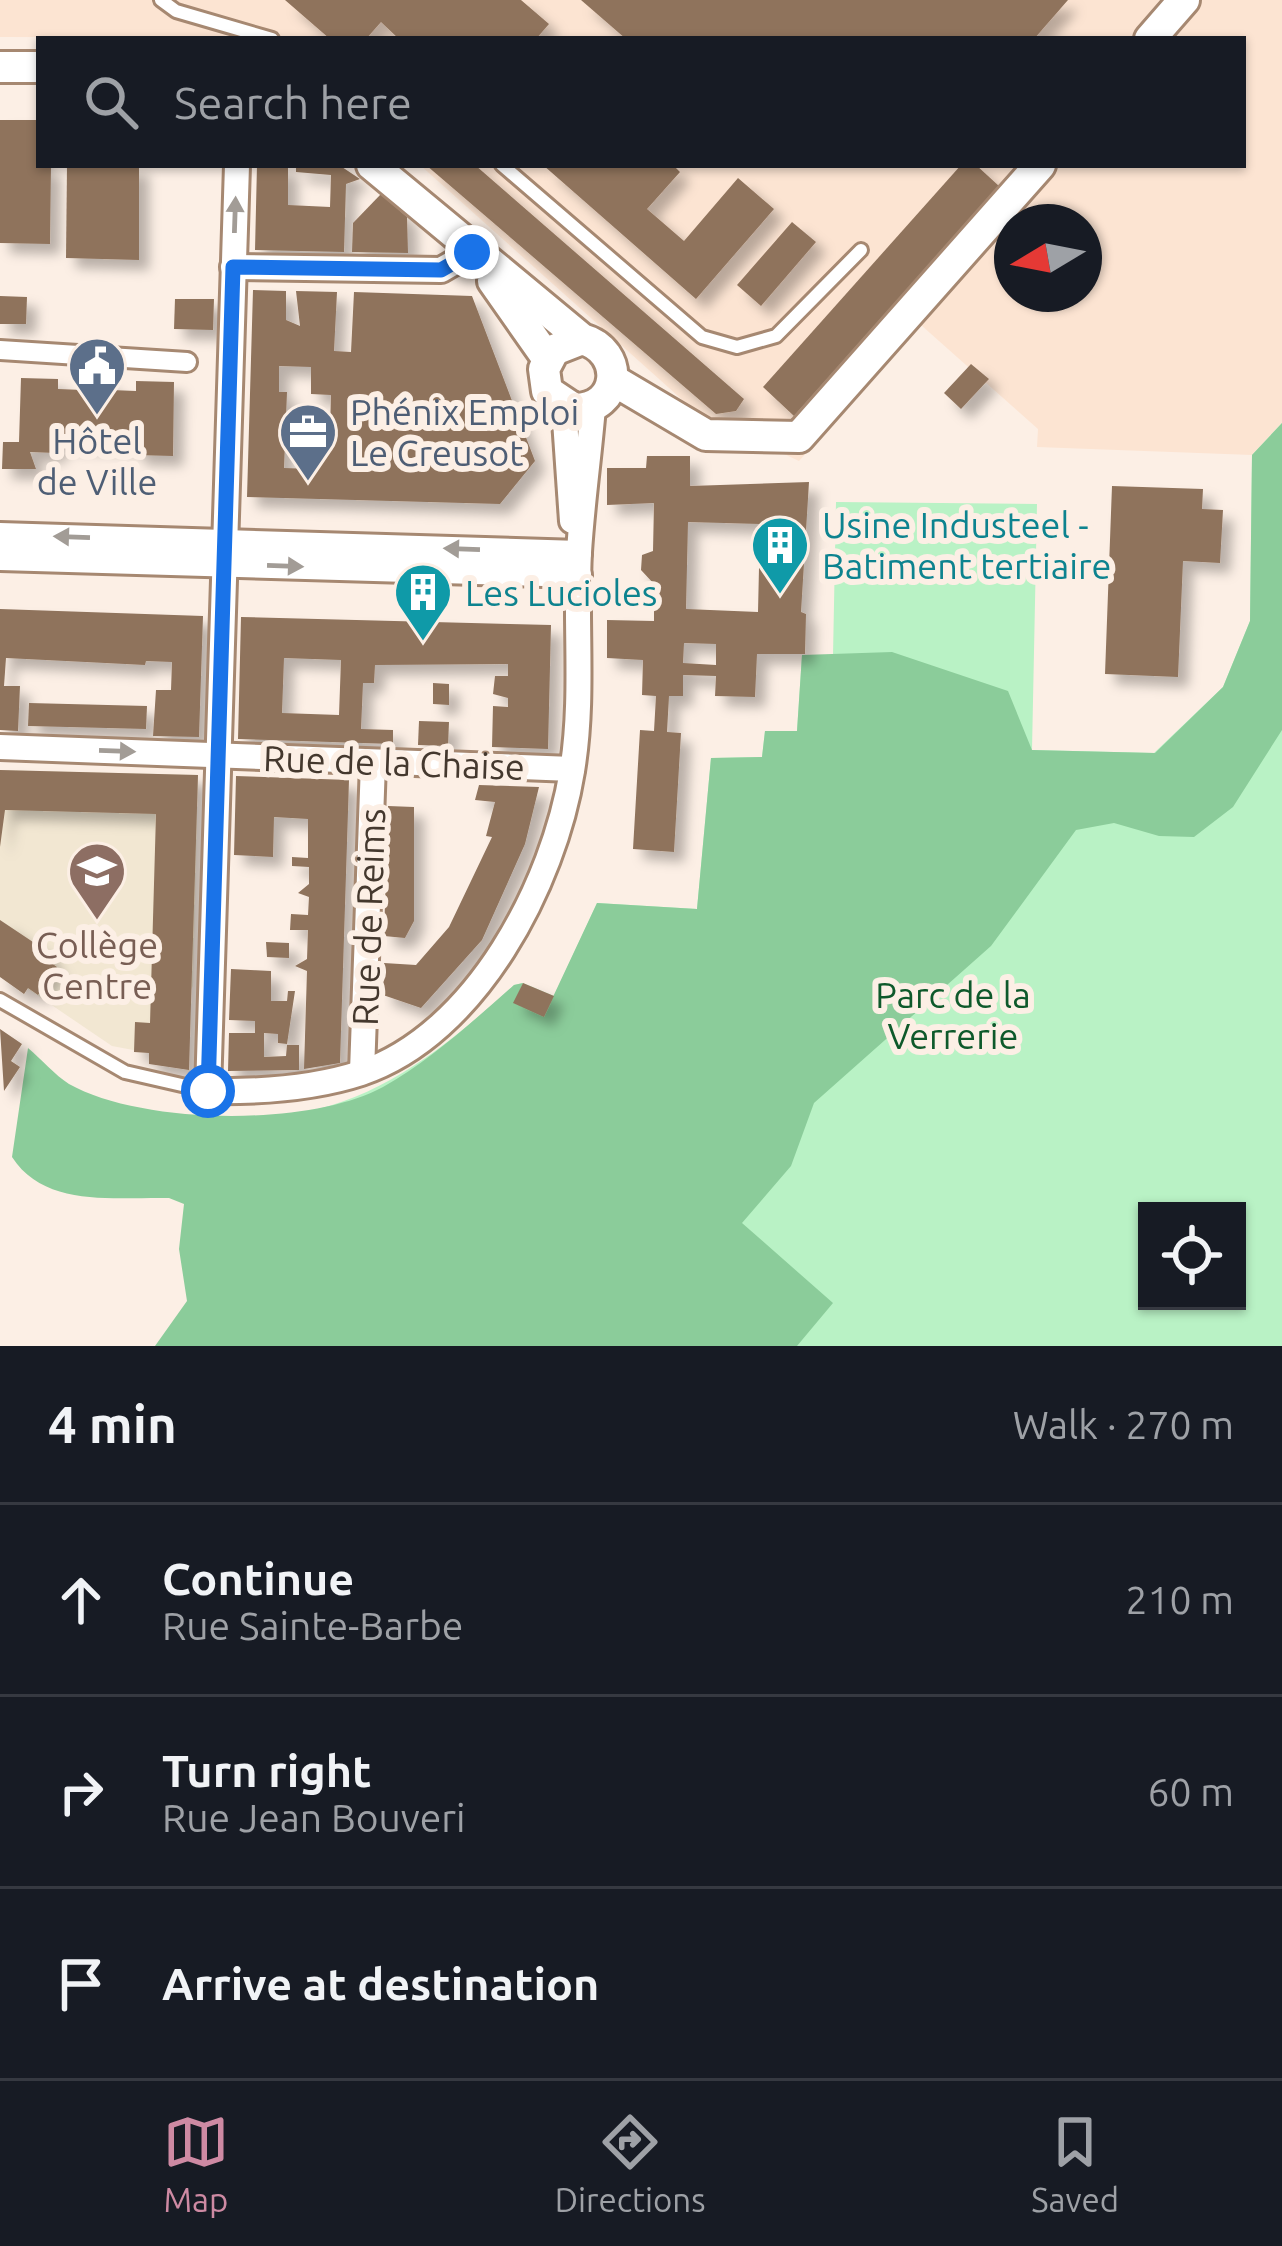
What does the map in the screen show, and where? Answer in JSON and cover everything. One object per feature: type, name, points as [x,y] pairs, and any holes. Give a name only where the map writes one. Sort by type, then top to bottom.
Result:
[{"type":"street","points":[[1153,36],[1184,0]]},
{"type":"street","points":[[0,67],[36,68]]},
{"type":"street","points":[[237,168],[208,1091],[256,1092],[362,1072],[426,1034],[505,949],[532,901],[556,840],[572,769],[579,564],[569,507],[579,406],[613,380]]},
{"type":"street","points":[[376,168],[416,197],[472,252],[610,358],[613,380]]},
{"type":"street","points":[[613,380],[706,434],[799,437],[1037,168]]},
{"type":"street","points":[[233,267],[441,270],[472,252]]},
{"type":"street","points":[[472,252],[548,358],[547,391],[579,406]]},
{"type":"street","points":[[548,358],[562,344],[582,339]]},
{"type":"street","points":[[0,350],[187,362]]},
{"type":"street","points":[[0,535],[223,553],[579,564]]},
{"type":"street","points":[[0,558],[223,553]]},
{"type":"street","name":"Rue de la Chaise","points":[[0,747],[572,769]]},
{"type":"street","name":"Rue de Reims","points":[[362,1072],[374,763]]},
{"type":"lane","points":[[161,0],[176,11],[262,36]]},
{"type":"lane","points":[[506,168],[703,337],[737,347],[776,336],[861,250]]},
{"type":"lane","points":[[0,1000],[125,1072],[208,1091]]},
{"type":"shaded area","points":[[0,0],[1282,0],[1282,423],[1252,455],[1037,447],[1038,429],[921,325],[799,461],[697,413],[423,168],[1246,168],[1246,36],[0,37]]},
{"type":"shaded area","name":"Collège Centre","points":[[0,770],[198,775],[193,986],[149,1064],[149,1053],[112,1046],[28,989],[0,977]]},
{"type":"green space","name":"Parc de la Verrerie","points":[[1282,423],[1282,1346],[179,1346],[288,1115],[353,1098],[410,1068],[514,985],[523,983],[554,996],[597,903],[697,909],[711,758],[762,757],[765,731],[797,731],[802,655],[833,656],[836,502],[1037,504],[1032,750],[1154,753],[1223,687],[1250,621],[1252,455]]},
{"type":"green space","points":[[1282,423],[1282,730],[1233,807],[1194,837],[1159,836],[1114,823],[1076,830],[991,946],[814,1103],[791,1166],[742,1223],[833,1303],[797,1346],[155,1346],[187,1301],[179,1249],[184,1204],[169,1198],[104,1198],[62,1192],[43,1185],[12,1157],[28,1048],[69,1084],[100,1098],[181,1114],[271,1114],[352,1100],[383,1087],[435,1052],[514,985],[523,983],[514,1003],[544,1016],[597,903],[697,909],[711,758],[762,757],[765,731],[797,731],[802,655],[892,652],[1008,691],[1032,750],[1155,753],[1223,687],[1250,621],[1252,455]]},
{"type":"building","points":[[285,0],[521,0],[549,24],[539,36],[396,36],[381,22],[369,36],[327,36]]},
{"type":"building","points":[[581,0],[1068,0],[1037,36],[623,36]]},
{"type":"building","points":[[0,120],[36,120],[36,168],[51,168],[50,244],[0,243]]},
{"type":"building","points":[[67,168],[139,168],[139,260],[66,258]]},
{"type":"building","points":[[257,168],[288,168],[288,205],[330,207],[331,175],[296,172],[296,168],[344,168],[360,179],[346,184],[344,252],[255,250]]},
{"type":"building","points":[[429,168],[478,168],[744,399],[736,411],[716,414]]},
{"type":"building","points":[[546,168],[676,168],[680,172],[647,209],[684,241],[738,178],[774,209],[696,299]]},
{"type":"building","points":[[958,168],[979,168],[999,186],[794,416],[763,387]]},
{"type":"building","points":[[381,194],[407,217],[408,253],[352,252],[353,223]]},
{"type":"building","points":[[792,222],[816,242],[761,306],[737,285]]},
{"type":"building","points":[[253,290],[286,291],[286,320],[300,326],[296,291],[337,292],[334,351],[351,352],[354,292],[472,296],[535,461],[500,504],[247,497]],"holes":[[[279,366],[311,367],[311,394],[331,395],[330,428],[323,428],[323,413],[311,413],[305,462],[314,462],[314,469],[284,468],[287,392],[279,392]]]},
{"type":"building","points":[[0,296],[27,297],[26,324],[0,324]]},
{"type":"building","points":[[175,299],[214,299],[213,330],[174,329]]},
{"type":"building","points":[[971,364],[989,379],[961,409],[944,393]]},
{"type":"building","name":"Hôtel de Ville","points":[[21,378],[58,379],[58,389],[83,390],[83,381],[111,381],[111,390],[136,391],[136,381],[174,382],[173,456],[135,455],[135,445],[57,442],[56,453],[30,452],[36,469],[2,469],[3,442],[19,442]]},
{"type":"building","name":"Usine Industeel - Batiment tertiaire","points":[[647,456],[690,456],[690,486],[809,482],[801,612],[806,614],[805,654],[757,654],[755,697],[715,696],[716,676],[683,675],[683,696],[669,696],[667,732],[681,733],[674,852],[633,849],[640,730],[654,731],[656,696],[642,695],[643,660],[607,658],[607,620],[654,621],[654,584],[641,570],[642,555],[653,551],[654,503],[607,505],[607,468],[646,468]],"holes":[[[688,522],[760,524],[758,612],[686,609]],[[684,643],[716,644],[716,665],[683,663]]]},
{"type":"building","points":[[1112,486],[1203,489],[1202,509],[1223,510],[1220,563],[1183,561],[1178,677],[1105,674]]},
{"type":"building","points":[[0,609],[203,616],[199,737],[153,736],[156,690],[171,690],[172,662],[146,661],[145,665],[6,658],[4,686],[20,686],[18,731],[0,730]]},
{"type":"building","points":[[241,617],[551,625],[548,749],[492,747],[493,706],[508,707],[508,698],[493,694],[495,676],[508,676],[508,664],[375,665],[374,683],[363,683],[361,729],[393,730],[393,744],[238,739]],"holes":[[[284,658],[341,660],[339,715],[282,713]]]},
{"type":"building","points":[[433,683],[449,684],[449,705],[433,704]]},
{"type":"building","points":[[29,703],[147,706],[146,729],[28,726]]},
{"type":"building","points":[[419,721],[449,722],[448,746],[418,745]]},
{"type":"building","points":[[0,770],[198,775],[189,1070],[149,1064],[149,1053],[134,1052],[135,1022],[150,1023],[156,814],[5,810],[0,847]]},
{"type":"building","points":[[236,776],[349,780],[340,1063],[304,1069],[307,971],[295,966],[307,959],[308,930],[290,930],[291,914],[308,915],[309,897],[298,893],[309,884],[309,867],[292,866],[292,857],[308,858],[308,819],[274,817],[273,857],[234,855]]},
{"type":"building","points":[[479,785],[539,787],[525,844],[482,940],[421,1008],[383,995],[384,963],[416,965],[449,927],[492,837],[486,836],[495,802],[475,800]]},
{"type":"building","points":[[388,806],[414,807],[414,921],[405,938],[384,936]]},
{"type":"building","points":[[0,920],[51,954],[47,960],[57,967],[38,995],[28,988],[24,994],[0,977]]},
{"type":"building","points":[[266,942],[289,943],[289,958],[267,957]]},
{"type":"building","points":[[231,969],[271,971],[271,1001],[287,1001],[288,991],[295,991],[287,1044],[278,1043],[278,1034],[264,1033],[264,1057],[286,1056],[287,1045],[299,1045],[299,1070],[228,1071],[229,1033],[255,1033],[255,1021],[229,1020]]},
{"type":"building","points":[[523,983],[554,996],[544,1017],[513,1003]]},
{"type":"building","points":[[0,1029],[22,1044],[11,1061],[20,1067],[4,1091]]},
{"type":"place","name":"Hôtel de Ville","points":[[97,417]]},
{"type":"place","name":"Phénix Emploi Le Creusot","points":[[308,483]]},
{"type":"place","name":"Usine Industeel - Batiment tertiaire","points":[[780,596]]},
{"type":"place","name":"Les Lucioles","points":[[423,643]]},
{"type":"place","name":"Collège Centre","points":[[97,922]]},
{"type":"route","points":[[208,1091],[233,267],[441,270],[472,252]]}]
